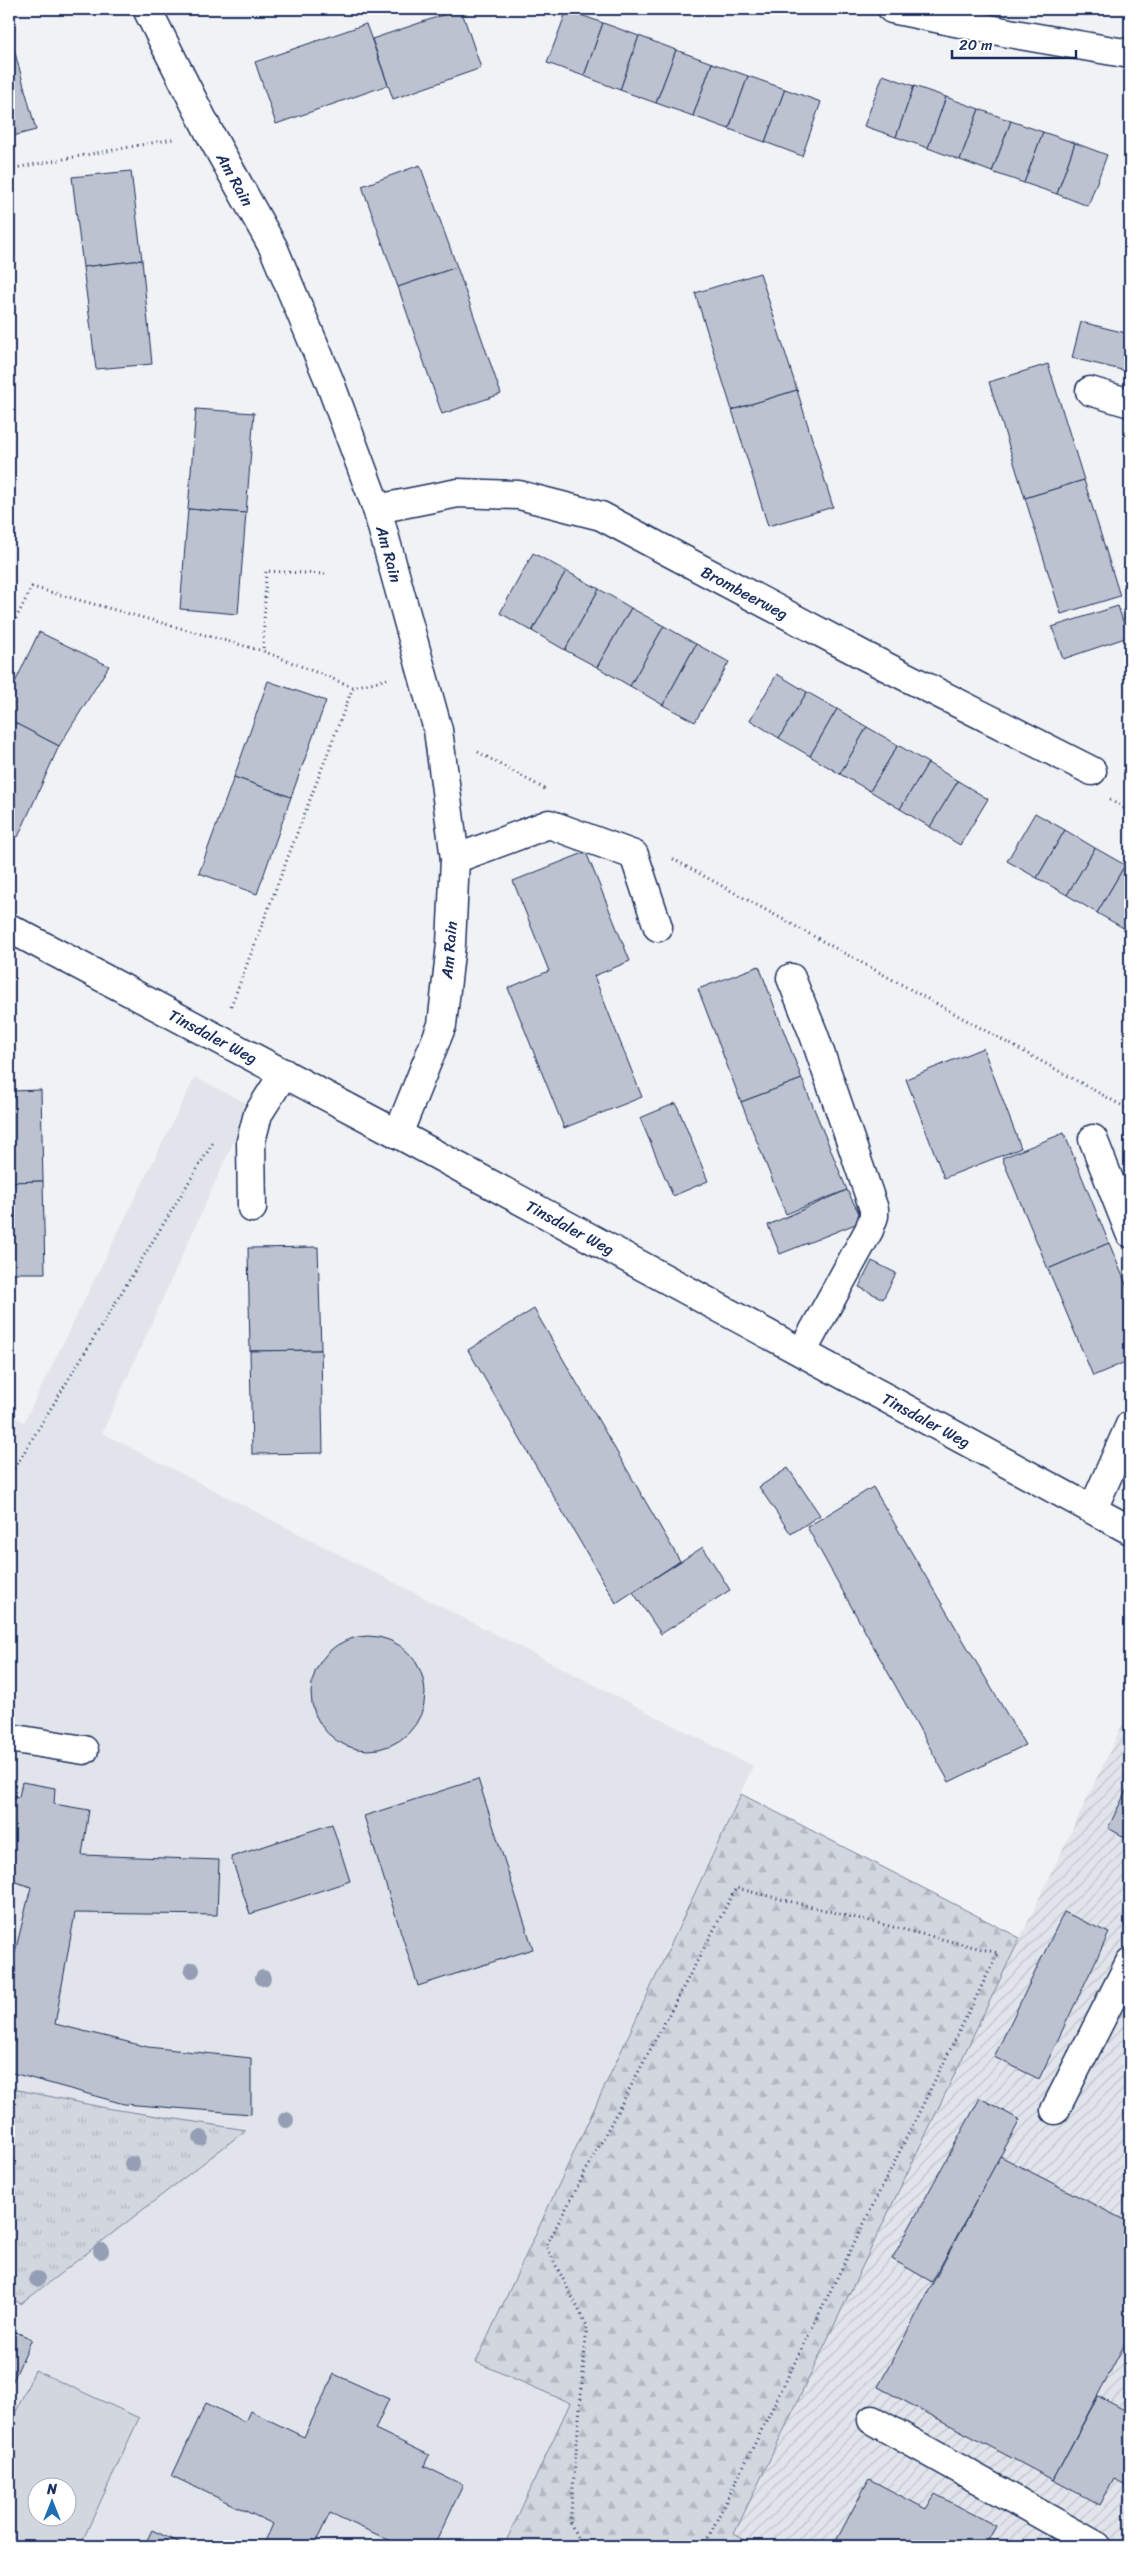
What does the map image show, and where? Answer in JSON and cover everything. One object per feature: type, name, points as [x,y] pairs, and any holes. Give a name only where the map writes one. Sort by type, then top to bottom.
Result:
[{"type":"street","name":"Am Rain","points":[[147,9],[209,132],[273,247],[329,380],[377,509],[438,730],[455,859],[451,944],[442,1025],[398,1134]]},
{"type":"street","points":[[892,9],[1018,35],[1130,54]]},
{"type":"street","points":[[1090,391],[1130,403]]},
{"type":"street","name":"Brombeerweg","points":[[377,509],[458,494],[520,495],[601,516],[865,656],[1092,771]]},
{"type":"street","points":[[455,859],[549,824],[634,855],[658,927]]},
{"type":"street","name":"Tinsdaler Weg","points":[[9,928],[398,1134],[1130,1530]]},
{"type":"street","points":[[791,978],[814,1035],[874,1209],[874,1216],[869,1230],[802,1352]]},
{"type":"street","points":[[252,1208],[251,1141],[258,1114],[284,1073]]},
{"type":"street","points":[[1093,1138],[1130,1233]]},
{"type":"street","points":[[1092,1509],[1130,1425]]},
{"type":"street","points":[[9,1738],[84,1750]]},
{"type":"street","points":[[1055,2110],[1130,1962]]},
{"type":"street","points":[[872,2420],[1097,2546]]},
{"type":"path","points":[[9,169],[209,132]]},
{"type":"path","points":[[263,651],[266,571],[325,574]]},
{"type":"path","points":[[9,632],[32,587],[263,651],[353,687],[423,672]]},
{"type":"path","points":[[219,1038],[353,687]]},
{"type":"path","points":[[438,730],[552,792]]},
{"type":"path","points":[[666,855],[1130,1110]]},
{"type":"path","points":[[9,1477],[216,1137]]},
{"type":"path","points":[[580,2546],[570,2522],[587,2326],[546,2246],[736,1888],[998,1953],[704,2546]]},
{"type":"shaded area","points":[[195,1077],[250,1105],[102,1433],[753,1766],[476,2362],[570,2403],[504,2546],[9,2546],[9,1414],[24,1422]]},
{"type":"shaded area","points":[[1130,1709],[1130,2546],[757,2546],[734,2534]]},
{"type":"green space","points":[[741,1794],[1020,1938],[734,2534],[757,2546],[504,2546],[570,2403],[476,2362]]},
{"type":"green space","points":[[9,2088],[106,2108],[246,2130],[21,2304],[9,2297]]},
{"type":"green space","points":[[35,2370],[139,2418],[80,2546],[9,2546],[9,2427]]},
{"type":"building","points":[[461,9],[481,68],[393,99],[372,39]]},
{"type":"building","points":[[567,10],[603,23],[584,76],[547,63]]},
{"type":"building","points":[[603,23],[639,36],[620,90],[584,76]]},
{"type":"building","points":[[366,24],[388,85],[276,124],[255,62]]},
{"type":"building","points":[[9,27],[14,49],[9,50]]},
{"type":"building","points":[[639,36],[676,50],[656,103],[620,90]]},
{"type":"building","points":[[14,49],[36,130],[9,137],[9,50]]},
{"type":"building","points":[[676,50],[712,63],[693,116],[656,103]]},
{"type":"building","points":[[712,63],[748,76],[729,129],[693,116]]},
{"type":"building","points":[[883,75],[914,86],[896,137],[864,126]]},
{"type":"building","points":[[748,76],[785,89],[765,142],[729,129]]},
{"type":"building","points":[[914,86],[946,97],[928,148],[896,137]]},
{"type":"building","points":[[785,89],[821,102],[802,156],[765,142]]},
{"type":"building","points":[[946,97],[979,109],[960,160],[928,148]]},
{"type":"building","points":[[979,109],[1011,121],[992,172],[960,160]]},
{"type":"building","points":[[1011,121],[1043,132],[1024,183],[992,172]]},
{"type":"building","points":[[1043,132],[1075,143],[1057,194],[1024,183]]},
{"type":"building","points":[[1075,143],[1107,155],[1088,206],[1057,194]]},
{"type":"building","points":[[420,165],[457,267],[398,287],[362,186]]},
{"type":"building","points":[[131,171],[142,260],[83,267],[72,177]]},
{"type":"building","points":[[142,260],[152,364],[96,369],[83,267]]},
{"type":"building","points":[[457,267],[501,394],[442,414],[398,287]]},
{"type":"building","points":[[760,273],[797,390],[732,410],[695,293]]},
{"type":"building","points":[[1081,322],[1130,334],[1130,372],[1072,358]]},
{"type":"building","points":[[1048,364],[1084,480],[1025,498],[989,382]]},
{"type":"building","points":[[797,390],[833,507],[768,526],[732,410]]},
{"type":"building","points":[[196,409],[254,413],[246,513],[188,509]]},
{"type":"building","points":[[1084,480],[1120,596],[1061,614],[1025,498]]},
{"type":"building","points":[[188,509],[246,513],[238,614],[180,609]]},
{"type":"building","points":[[533,553],[566,571],[532,631],[500,613]]},
{"type":"building","points":[[566,571],[599,589],[565,650],[532,631]]},
{"type":"building","points":[[599,589],[631,608],[597,667],[565,650]]},
{"type":"building","points":[[1118,606],[1128,637],[1063,659],[1052,627]]},
{"type":"building","points":[[631,608],[664,626],[630,686],[597,667]]},
{"type":"building","points":[[664,626],[696,644],[663,705],[630,686]]},
{"type":"building","points":[[39,632],[109,666],[59,746],[9,720],[9,695]]},
{"type":"building","points":[[696,644],[729,662],[695,722],[663,705]]},
{"type":"building","points":[[777,674],[807,692],[779,738],[750,720]]},
{"type":"building","points":[[268,681],[326,701],[291,797],[234,777]]},
{"type":"building","points":[[807,692],[837,709],[810,756],[779,738]]},
{"type":"building","points":[[837,709],[867,727],[840,774],[810,756]]},
{"type":"building","points":[[9,720],[59,746],[18,837],[9,833]]},
{"type":"building","points":[[867,727],[898,745],[870,791],[840,774]]},
{"type":"building","points":[[898,745],[928,763],[900,809],[870,791]]},
{"type":"building","points":[[928,763],[958,781],[930,827],[900,809]]},
{"type":"building","points":[[234,777],[291,797],[257,894],[199,873]]},
{"type":"building","points":[[958,781],[988,799],[960,845],[930,827]]},
{"type":"building","points":[[1035,813],[1065,830],[1037,878],[1007,861]]},
{"type":"building","points":[[1065,830],[1095,848],[1067,895],[1037,878]]},
{"type":"building","points":[[1095,848],[1125,865],[1097,913],[1067,895]]},
{"type":"building","points":[[586,852],[630,961],[594,976],[642,1097],[564,1128],[508,988],[549,971],[513,881]]},
{"type":"building","points":[[1125,865],[1130,868],[1130,925],[1127,930],[1097,913]]},
{"type":"building","points":[[759,966],[802,1079],[741,1102],[698,989]]},
{"type":"building","points":[[983,1048],[1021,1148],[944,1178],[906,1079]]},
{"type":"building","points":[[802,1079],[847,1190],[786,1214],[741,1102]]},
{"type":"building","points":[[41,1090],[43,1181],[9,1182],[9,1091]]},
{"type":"building","points":[[676,1103],[708,1181],[673,1196],[640,1118]]},
{"type":"building","points":[[1064,1133],[1109,1243],[1048,1269],[1002,1158]]},
{"type":"building","points":[[43,1181],[45,1273],[9,1273],[9,1182]]},
{"type":"building","points":[[847,1190],[863,1221],[780,1254],[768,1225]]},
{"type":"building","points":[[1109,1243],[1130,1294],[1130,1360],[1093,1376],[1048,1269]]},
{"type":"building","points":[[318,1247],[321,1350],[250,1351],[248,1248]]},
{"type":"building","points":[[872,1261],[896,1273],[883,1299],[859,1287]]},
{"type":"building","points":[[534,1309],[680,1561],[616,1603],[468,1350]]},
{"type":"building","points":[[321,1350],[323,1453],[252,1454],[250,1351]]},
{"type":"building","points":[[788,1468],[820,1515],[791,1534],[759,1487]]},
{"type":"building","points":[[873,1487],[1025,1745],[949,1782],[807,1527]]},
{"type":"building","points":[[703,1547],[730,1590],[661,1634],[633,1592]]},
{"type":"building","points":[[368,1636],[390,1641],[408,1653],[420,1671],[425,1693],[420,1715],[408,1733],[390,1745],[368,1750],[346,1745],[328,1733],[316,1715],[311,1693],[316,1671],[328,1653],[346,1641]]},
{"type":"building","points":[[478,1779],[533,1949],[418,1986],[364,1816]]},
{"type":"building","points":[[22,1782],[55,1788],[54,1804],[89,1810],[82,1855],[219,1860],[217,1915],[75,1913],[55,2024],[148,2047],[251,2058],[251,2114],[124,2104],[9,2072],[9,1977],[31,1887],[9,1880],[9,1796],[19,1797]]},
{"type":"building","points":[[1130,1783],[1130,1840],[1108,1828]]},
{"type":"building","points":[[332,1824],[350,1881],[250,1914],[231,1857]]},
{"type":"building","points":[[1064,1912],[1109,1933],[1039,2079],[994,2057]]},
{"type":"building","points":[[980,2098],[1020,2120],[932,2282],[892,2259]]},
{"type":"building","points":[[1000,2156],[1130,2223],[1130,2334],[1053,2480],[878,2387]]},
{"type":"building","points":[[9,2329],[32,2339],[9,2389]]},
{"type":"building","points":[[334,2374],[389,2399],[375,2429],[429,2455],[424,2466],[463,2485],[434,2546],[402,2546],[330,2513],[314,2546],[263,2546],[273,2524],[172,2476],[206,2403],[245,2422],[250,2411],[304,2437]]},
{"type":"building","points":[[1098,2396],[1130,2413],[1130,2487],[1114,2479],[1100,2505],[1053,2480]]},
{"type":"building","points":[[869,2479],[926,2509],[935,2494],[996,2526],[985,2546],[846,2546],[836,2541]]},
{"type":"building","points":[[152,2530],[186,2546],[144,2546]]}]
